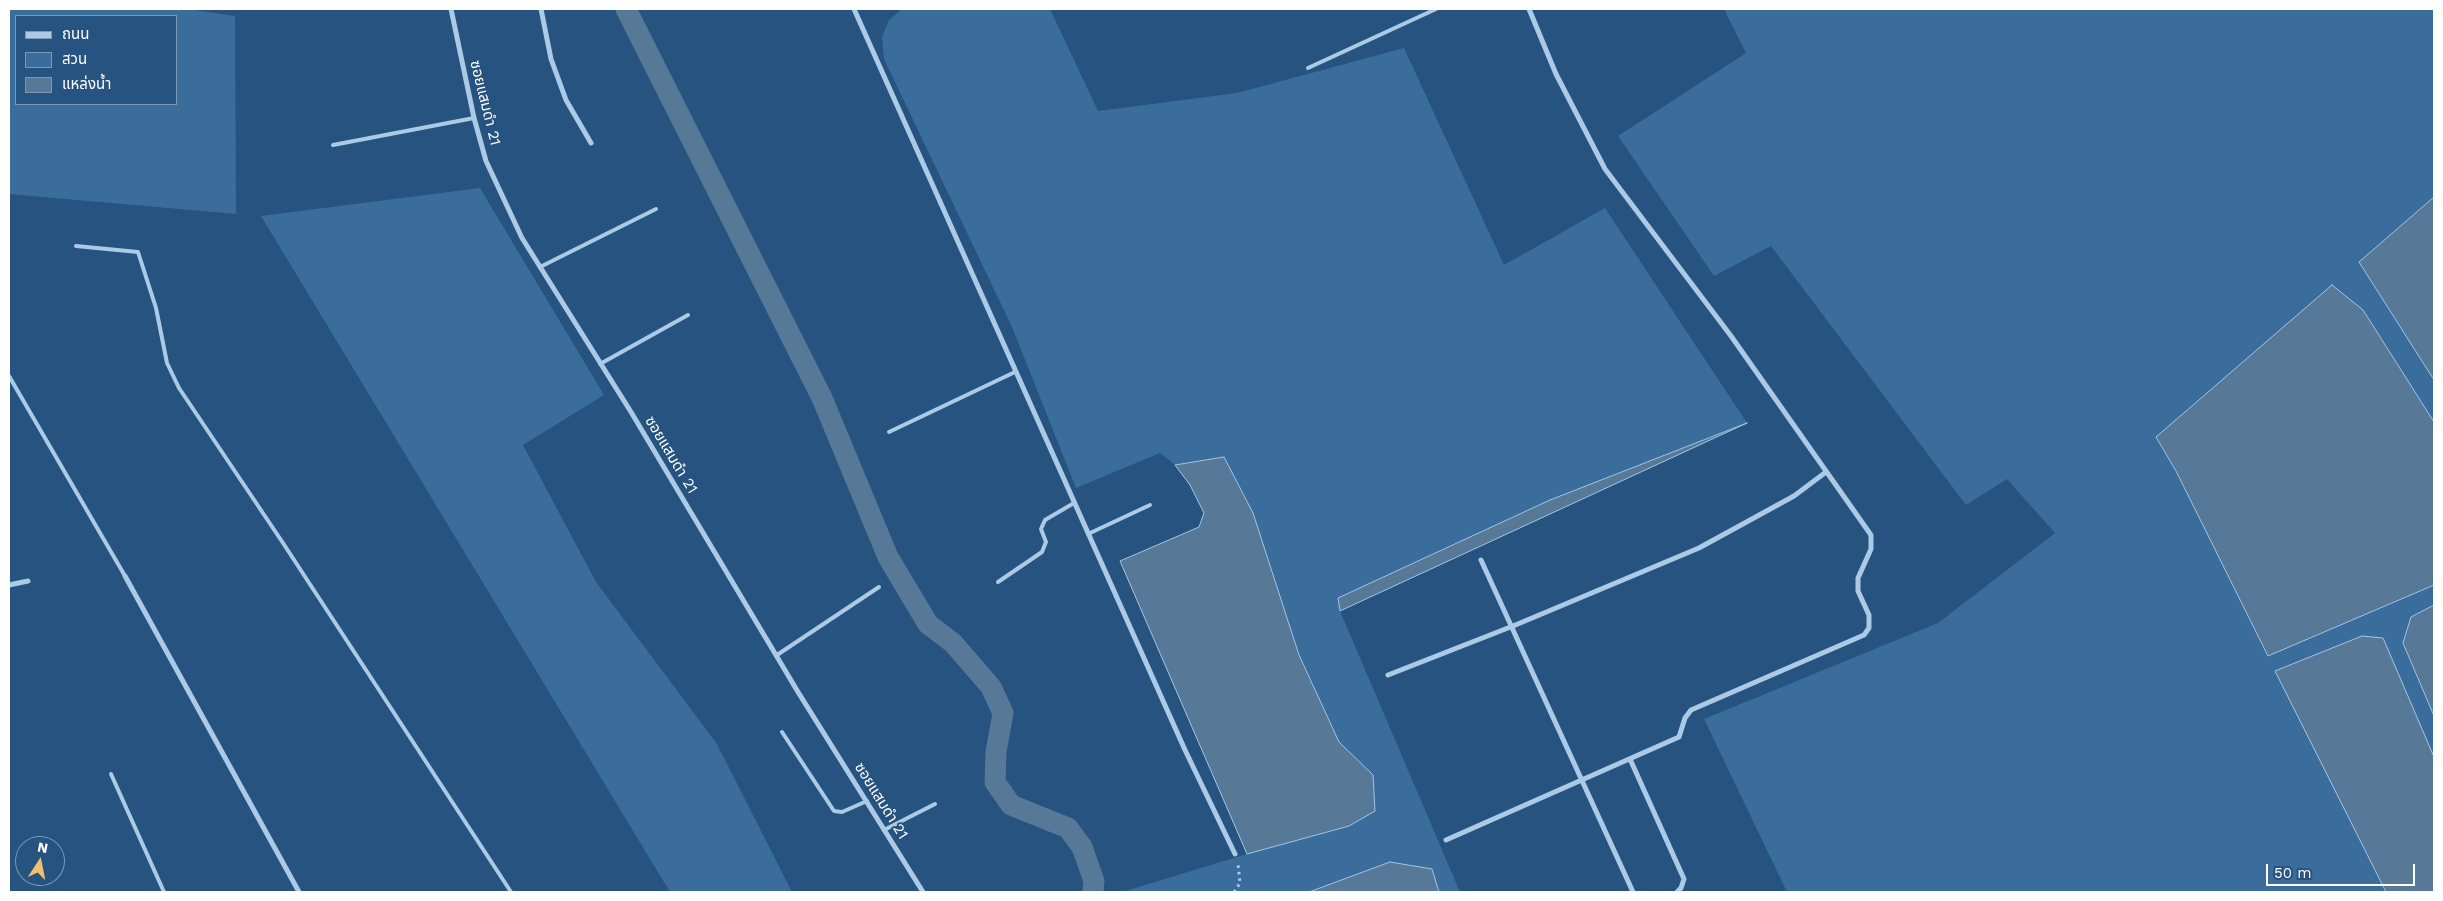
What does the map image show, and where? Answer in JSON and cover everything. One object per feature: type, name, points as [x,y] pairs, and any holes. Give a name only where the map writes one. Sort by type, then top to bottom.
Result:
[{"type":"street","name":"ซอยแสมดำ 21","points":[[451,9],[474,118],[486,161],[522,238],[923,892]]},
{"type":"street","points":[[541,9],[552,59],[566,100],[591,143]]},
{"type":"street","points":[[854,9],[1185,750],[1235,854]]},
{"type":"street","points":[[1446,840],[1679,737],[1685,718],[1691,710],[1864,635],[1870,628],[1869,615],[1858,591],[1858,578],[1872,549],[1871,536],[1731,336],[1606,169],[1556,74],[1529,9]]},
{"type":"street","points":[[1388,675],[1513,626],[1699,548],[1794,496],[1826,472]]},
{"type":"street","points":[[1481,560],[1513,626],[1633,892]]},
{"type":"street","points":[[125,576],[299,892]]},
{"type":"street","points":[[9,585],[28,581]]},
{"type":"street","points":[[1630,759],[1684,879],[1681,888],[1677,892]]},
{"type":"lane","points":[[1308,68],[1436,9]]},
{"type":"lane","points":[[332,145],[474,118]]},
{"type":"lane","points":[[540,267],[656,209]]},
{"type":"lane","points":[[76,246],[134,250],[140,254],[156,308],[167,363],[179,388],[283,543],[511,892]]},
{"type":"lane","points":[[600,364],[688,315]]},
{"type":"lane","points":[[889,432],[1015,372]]},
{"type":"lane","points":[[9,376],[125,576]]},
{"type":"lane","points":[[998,582],[1042,552],[1046,542],[1041,529],[1045,520],[1074,503]]},
{"type":"lane","points":[[1088,534],[1150,505]]},
{"type":"lane","points":[[776,655],[879,587]]},
{"type":"lane","points":[[782,732],[834,811],[842,812],[866,801]]},
{"type":"lane","points":[[111,774],[164,892]]},
{"type":"lane","points":[[884,830],[935,804]]},
{"type":"path","points":[[1234,892],[1240,883],[1235,854]]},
{"type":"green space","points":[[9,9],[188,9],[235,16],[236,214],[9,194]]},
{"type":"green space","points":[[902,9],[1050,9],[1098,111],[1237,93],[1404,48],[1504,265],[1605,208],[1747,423],[1550,500],[1338,598],[1340,611],[1460,892],[1439,892],[1431,869],[1390,862],[1309,892],[1122,892],[1260,850],[1349,826],[1373,775],[1339,742],[1299,655],[1253,513],[1224,457],[1175,465],[1160,453],[1076,488],[1012,327],[884,59],[882,37],[889,20]]},
{"type":"green space","points":[[1724,9],[2434,9],[2434,197],[2359,262],[2434,380],[2434,422],[2363,310],[2156,438],[2176,471],[2268,656],[2434,585],[2434,605],[2411,617],[2403,643],[2434,716],[2434,757],[2383,638],[2276,671],[2386,892],[1787,892],[1704,719],[1938,623],[2055,533],[2007,479],[1966,505],[1771,246],[1714,276],[1618,136],[1746,53]]},
{"type":"green space","points":[[480,188],[604,395],[523,445],[596,582],[717,744],[792,892],[670,892],[261,216]]},
{"type":"water","points":[[2434,197],[2434,380],[2359,262]]},
{"type":"water","points":[[2332,285],[2363,310],[2434,422],[2434,585],[2268,656],[2176,471],[2156,437]]},
{"type":"water","points":[[1747,423],[1340,611],[1338,598],[1550,500]]},
{"type":"water","points":[[1224,457],[1253,513],[1299,655],[1339,742],[1373,775],[1375,811],[1349,826],[1247,854],[1120,561],[1199,527],[1204,513],[1190,485],[1175,465]]},
{"type":"water","points":[[2434,605],[2434,716],[2403,643],[2411,617]]},
{"type":"water","points":[[2362,636],[2383,638],[2434,757],[2434,892],[2386,892],[2275,671]]},
{"type":"water","points":[[1390,862],[1432,869],[1439,892],[1309,892]]},
{"type":"waterway","points":[[626,9],[822,398],[888,557],[928,624],[953,643],[991,687],[1003,713],[996,752],[995,782],[1011,805],[1068,828],[1082,847],[1094,881],[1093,892]]}]
